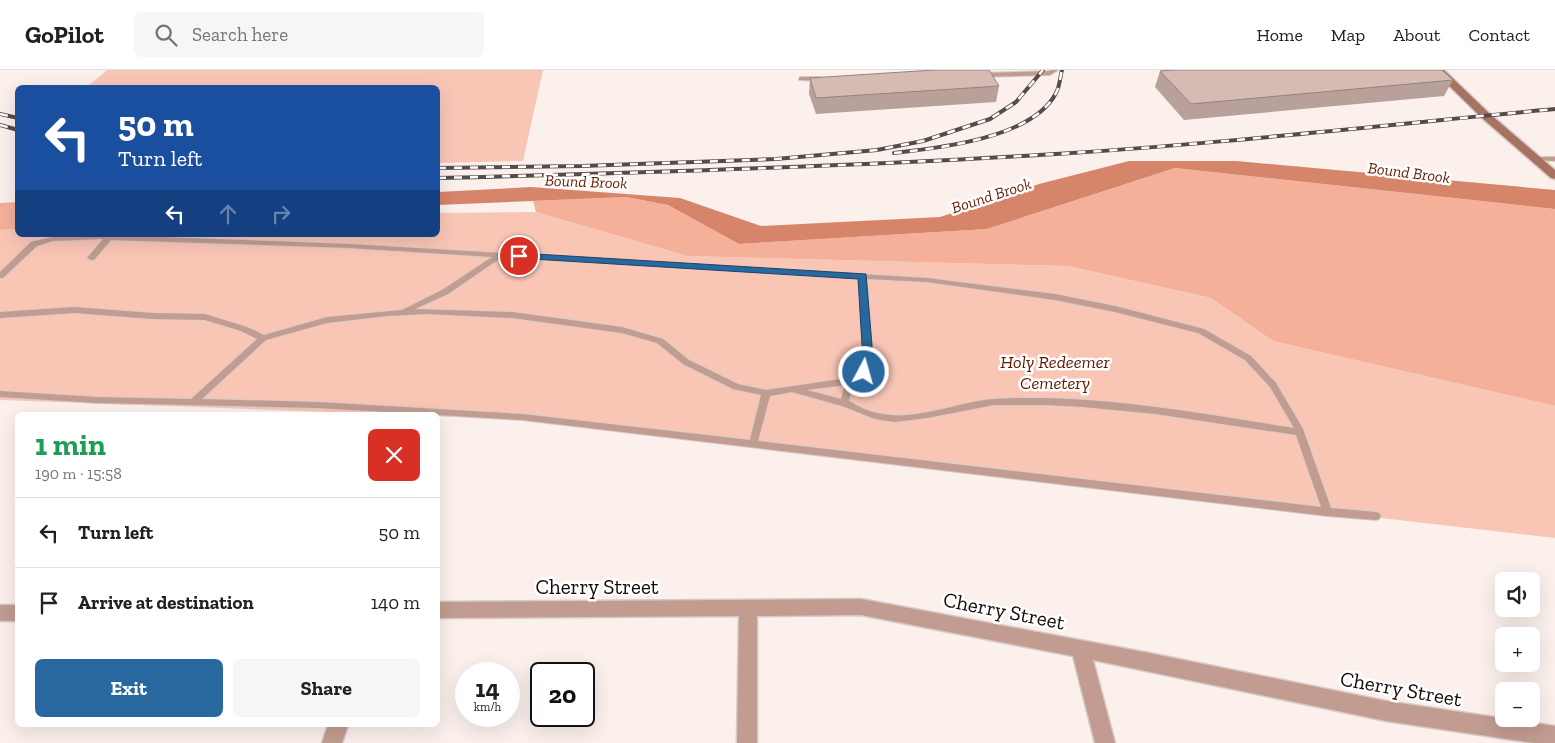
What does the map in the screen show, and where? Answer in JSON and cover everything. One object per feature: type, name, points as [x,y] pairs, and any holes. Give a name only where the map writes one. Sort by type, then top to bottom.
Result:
[{"type":"street","points":[[1438,70],[1555,176]]},
{"type":"street","name":"Cherry Street","points":[[440,610],[861,607],[1081,649],[1386,711],[1555,736]]},
{"type":"street","points":[[747,743],[748,609]]},
{"type":"street","points":[[0,613],[15,612]]},
{"type":"street","points":[[1081,649],[1105,743]]},
{"type":"street","points":[[332,743],[337,727]]},
{"type":"lane","points":[[971,75],[1050,73],[1055,70]]},
{"type":"lane","points":[[801,79],[831,78]]},
{"type":"lane","points":[[1535,159],[1555,159]]},
{"type":"lane","points":[[91,258],[109,237]]},
{"type":"lane","points":[[0,276],[34,244],[52,239],[109,237],[349,246],[927,280],[1056,297],[1115,309],[1201,331],[1248,358],[1273,385],[1300,432],[1327,512]]},
{"type":"lane","points":[[401,312],[445,292],[500,255]]},
{"type":"lane","points":[[193,402],[263,338],[327,320],[401,312],[512,315],[622,330],[660,341],[686,362],[736,387],[766,393],[850,381],[864,372],[867,345],[863,276]]},
{"type":"lane","points":[[0,315],[74,310],[153,316],[205,317],[244,329],[263,338]]},
{"type":"lane","points":[[844,403],[850,381]]},
{"type":"lane","points":[[790,389],[844,403],[878,417],[908,418],[963,406],[1008,401],[1071,402],[1145,408],[1300,432]]},
{"type":"lane","points":[[752,445],[766,393]]},
{"type":"lane","points":[[0,394],[98,400],[318,405],[437,412]]},
{"type":"lane","points":[[440,412],[522,417],[1327,512],[1376,516]]},
{"type":"green space","points":[[107,70],[543,70],[523,161],[440,163],[440,85],[89,85]]},
{"type":"green space","name":"Holy Redeemer Cemetery","points":[[536,212],[687,256],[1068,266],[1211,298],[1273,341],[1555,406],[1555,538],[520,419],[440,416],[440,412],[328,412],[0,400],[0,230],[15,229],[15,237],[440,237],[440,213]]},
{"type":"shaded area","points":[[1129,161],[1236,161],[1555,190],[1555,209],[1175,168],[987,229],[739,244],[668,205],[626,197],[440,205],[440,192],[531,187],[680,198],[761,226],[940,217],[1039,184]]},
{"type":"shaded area","points":[[1175,168],[1555,209],[1555,406],[1273,341],[1211,298],[1068,266],[687,256],[536,212],[533,201],[626,197],[668,205],[739,244],[987,229]]},
{"type":"shaded area","points":[[15,202],[15,229],[0,230],[0,203]]},
{"type":"building","points":[[934,70],[989,70],[999,86],[816,98],[810,78]]},
{"type":"building","points":[[1442,70],[1453,80],[1191,104],[1160,71]]},
{"type":"railway","points":[[440,168],[582,166],[776,159],[877,150],[923,141],[990,119],[1016,102],[1043,70]]},
{"type":"railway","points":[[894,153],[935,148],[984,138],[1027,121],[1044,108],[1056,93],[1062,70]]},
{"type":"railway","points":[[440,178],[889,163],[1104,151],[1555,109]]},
{"type":"railway","points":[[0,114],[15,117]]},
{"type":"railway","points":[[0,125],[15,129]]},
{"type":"route","points":[[519,256],[863,276],[867,345],[864,372]]},
{"type":"water label","name":"Bound Brook","points":[[1409,172]]},
{"type":"water label","name":"Bound Brook","points":[[586,181]]},
{"type":"water label","name":"Bound Brook","points":[[991,195]]}]
